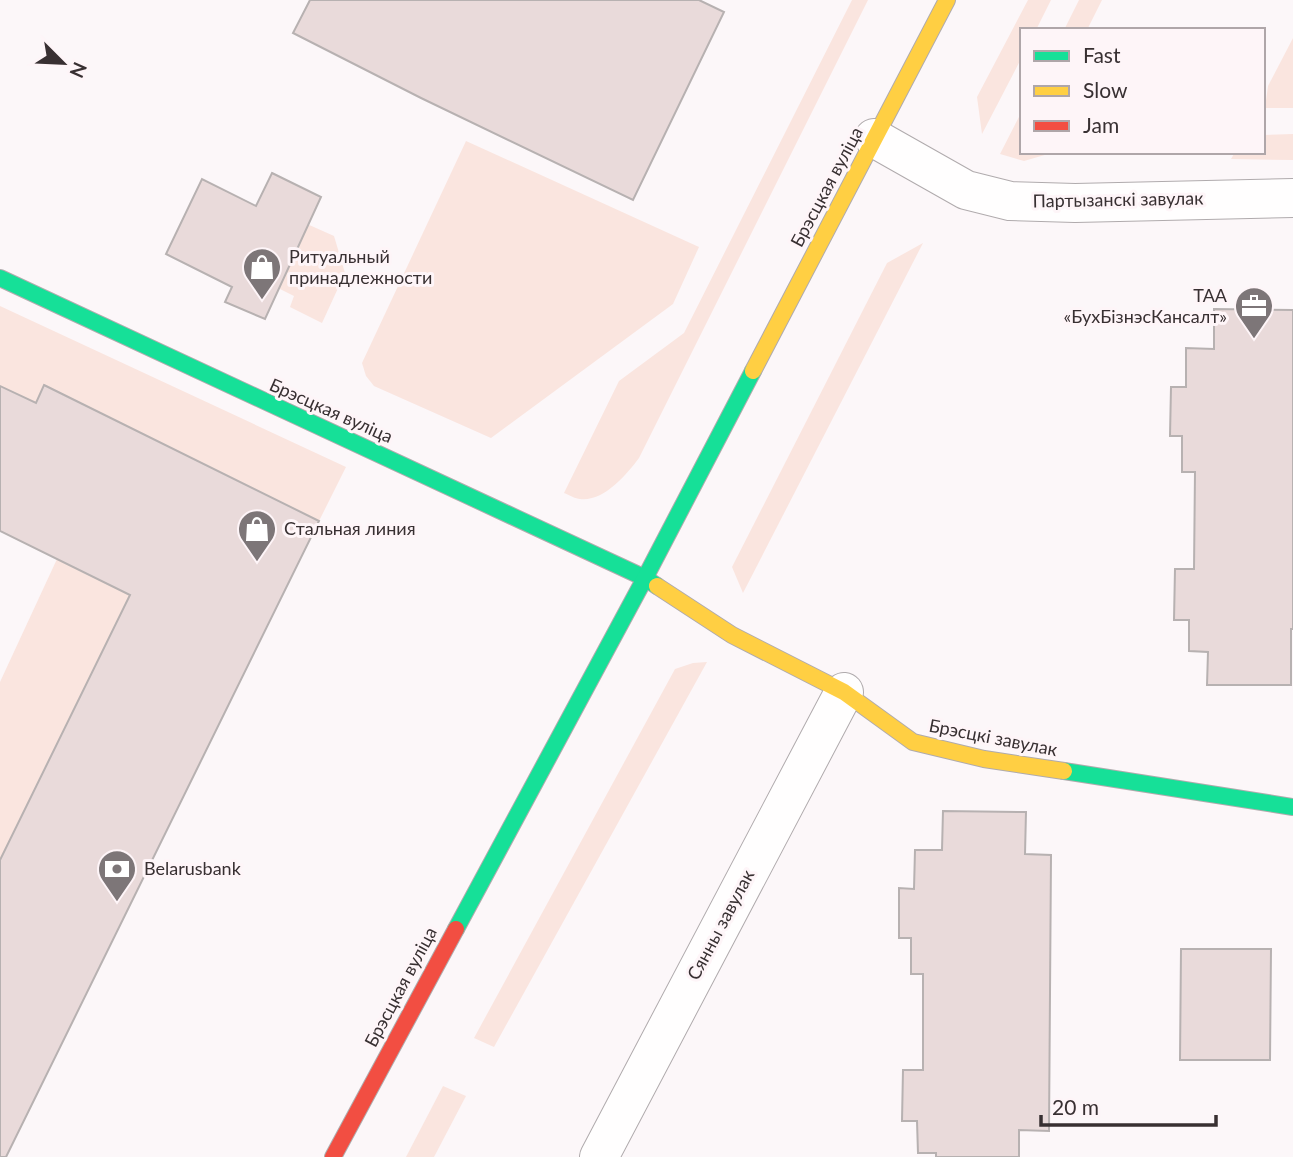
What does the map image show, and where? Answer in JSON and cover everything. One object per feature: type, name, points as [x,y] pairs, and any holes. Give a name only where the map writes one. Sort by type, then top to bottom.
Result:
[{"type":"street","name":"Брэсцкая вуліца","points":[[333,1157],[645,578],[947,0]]},
{"type":"street","name":"Партызанскі завулак","points":[[874,138],[966,190],[1010,201],[1075,203],[1293,198]]},
{"type":"street","name":"Брэсцкая вуліца","points":[[0,278],[645,578]]},
{"type":"street","name":"Брэсцкі завулак","points":[[645,578],[732,635],[844,692],[913,742],[984,759],[1293,807]]},
{"type":"street","name":"Сянны завулак","points":[[599,1157],[844,692]]},
{"type":"shaded area","points":[[852,0],[868,0],[639,458],[614,486],[598,496],[580,499],[564,493],[619,381],[684,333]]},
{"type":"shaded area","points":[[1028,0],[1051,0],[1037,28],[1020,28],[1020,61],[982,134],[977,97]]},
{"type":"shaded area","points":[[1079,0],[1102,0],[1088,28],[1065,28]]},
{"type":"shaded area","points":[[1293,38],[1293,108],[1265,108],[1268,86]]},
{"type":"shaded area","points":[[1020,115],[1020,154],[1048,154],[1024,161],[1000,154]]},
{"type":"shaded area","points":[[1293,134],[1293,160],[1231,159],[1234,154],[1265,154],[1265,135]]},
{"type":"shaded area","points":[[466,141],[699,247],[673,304],[491,438],[374,386],[366,376],[362,363]]},
{"type":"shaded area","points":[[307,224],[334,236],[345,273],[322,323],[290,307],[294,296],[278,288]]},
{"type":"shaded area","points":[[923,243],[743,593],[732,567],[887,263]]},
{"type":"shaded area","points":[[0,306],[346,467],[319,521],[44,386],[36,403],[0,386]]},
{"type":"shaded area","points":[[92,553],[139,577],[0,860],[0,682],[57,559],[83,572]]},
{"type":"shaded area","points":[[707,662],[494,1047],[474,1038],[675,669]]},
{"type":"shaded area","points":[[443,1086],[466,1096],[434,1157],[406,1157]]},
{"type":"building","points":[[310,0],[699,0],[724,12],[633,200],[293,33]]},
{"type":"building","points":[[272,173],[321,197],[265,319],[225,302],[232,287],[166,254],[202,179],[256,206]]},
{"type":"building","points":[[1214,309],[1293,310],[1291,685],[1207,685],[1208,652],[1189,651],[1189,620],[1174,620],[1175,569],[1194,569],[1195,472],[1182,472],[1182,436],[1170,436],[1171,387],[1186,387],[1186,348],[1214,349]]},
{"type":"building","points":[[44,385],[319,521],[6,1157],[0,1157],[0,860],[130,595],[0,531],[0,386],[36,403]]},
{"type":"building","points":[[943,811],[1026,812],[1025,854],[1051,855],[1049,1131],[1019,1130],[1019,1157],[936,1157],[936,1153],[918,1153],[917,1121],[902,1121],[903,1070],[923,1070],[923,974],[911,974],[911,938],[899,938],[899,888],[914,889],[915,850],[942,850]]},
{"type":"building","points":[[1181,949],[1271,949],[1270,1060],[1180,1060]]},
{"type":"traffic: fast","points":[[0,278],[645,578],[657,586]]},
{"type":"traffic: fast","points":[[456,929],[753,371]]},
{"type":"traffic: fast","points":[[1064,771],[1293,807]]},
{"type":"traffic: slow","points":[[753,371],[947,0]]},
{"type":"traffic: slow","points":[[657,586],[732,635],[844,692],[913,742],[984,759],[1064,771]]},
{"type":"traffic: jam","points":[[333,1157],[456,929]]},
{"type":"place","name":"Ритуальный принадлежности","points":[[262,301]]},
{"type":"place","name":"ТАА «БухБізнэсКансалт»","points":[[1254,340]]},
{"type":"place","name":"Стальная линия","points":[[257,563]]},
{"type":"place","name":"Belarusbank","points":[[117,903]]}]
